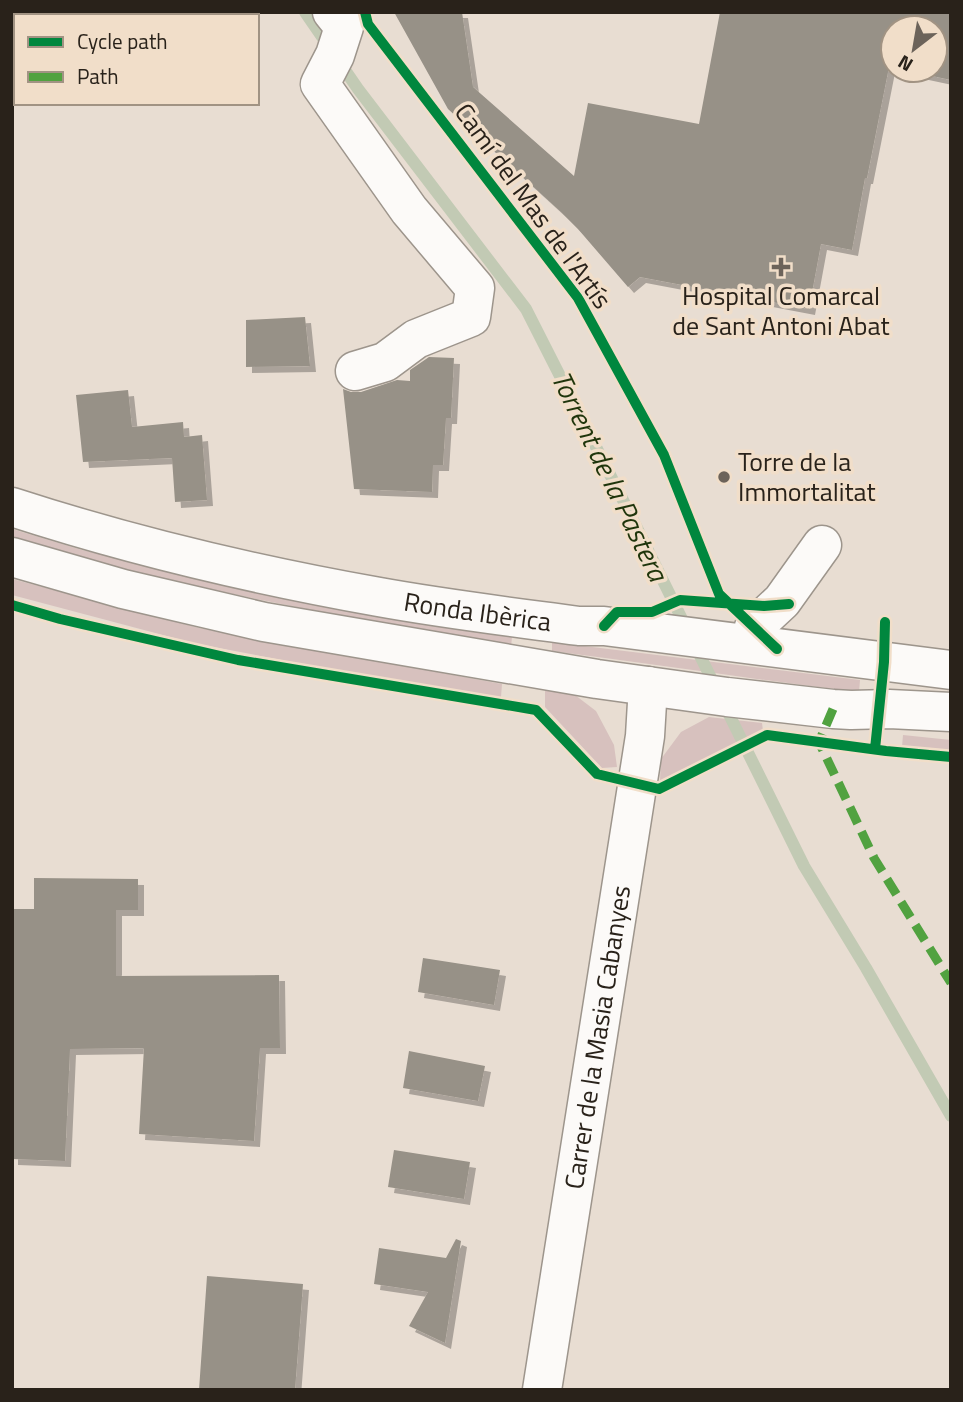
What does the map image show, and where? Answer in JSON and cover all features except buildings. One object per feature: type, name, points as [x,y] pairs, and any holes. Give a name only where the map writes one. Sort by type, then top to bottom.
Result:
[{"type":"street","points":[[332,12],[344,27],[335,55],[320,85],[409,210],[475,288],[471,317],[416,340],[386,362],[355,370]]},
{"type":"street","name":"Ronda Ibèrica","points":[[12,508],[73,527],[243,570],[379,597],[579,626],[604,626],[951,670]]},
{"type":"street","points":[[754,627],[782,601],[822,545]]},
{"type":"street","name":"Ronda Ibèrica","points":[[12,557],[123,589],[264,622],[597,679],[833,709],[951,712]]},
{"type":"street","name":"Carrer de la Masia Cabanyes","points":[[542,1390],[645,736],[648,686]]},
{"type":"shaded area","points":[[12,529],[82,550],[295,599],[512,637],[511,647],[260,600],[135,572],[12,538]]},
{"type":"shaded area","points":[[12,579],[199,628],[502,684],[501,697],[334,670],[193,643],[12,595]]},
{"type":"shaded area","points":[[552,642],[860,680],[859,692],[552,651]]},
{"type":"shaded area","points":[[545,690],[575,695],[596,711],[614,745],[617,767],[602,768],[545,707]]},
{"type":"shaded area","points":[[709,717],[762,723],[763,731],[660,781],[661,759],[681,732]]},
{"type":"shaded area","points":[[903,735],[951,740],[951,751],[902,747]]},
{"type":"waterway","name":"Torrent de la Pastera","points":[[305,12],[358,89],[526,309],[804,866],[951,1116]]},
{"type":"marked path","points":[[833,709],[819,742],[874,858],[951,983]]},
{"type":"cycle path","name":"Camí del Mas de l'Artís","points":[[365,12],[368,24],[578,298],[664,455],[719,594],[777,649]]},
{"type":"cycle path","points":[[604,626],[617,612],[652,612],[680,600],[764,606],[789,604]]},
{"type":"cycle path","points":[[12,605],[60,619],[238,660],[536,710],[597,774],[659,789],[767,735],[951,757]]},
{"type":"cycle path","points":[[875,749],[884,662],[885,622]]},
{"type":"place","name":"Hospital Comarcal de Sant Antoni Abat","points":[[781,267]]},
{"type":"place","name":"Torre de la Immortalitat","points":[[724,477]]}]
